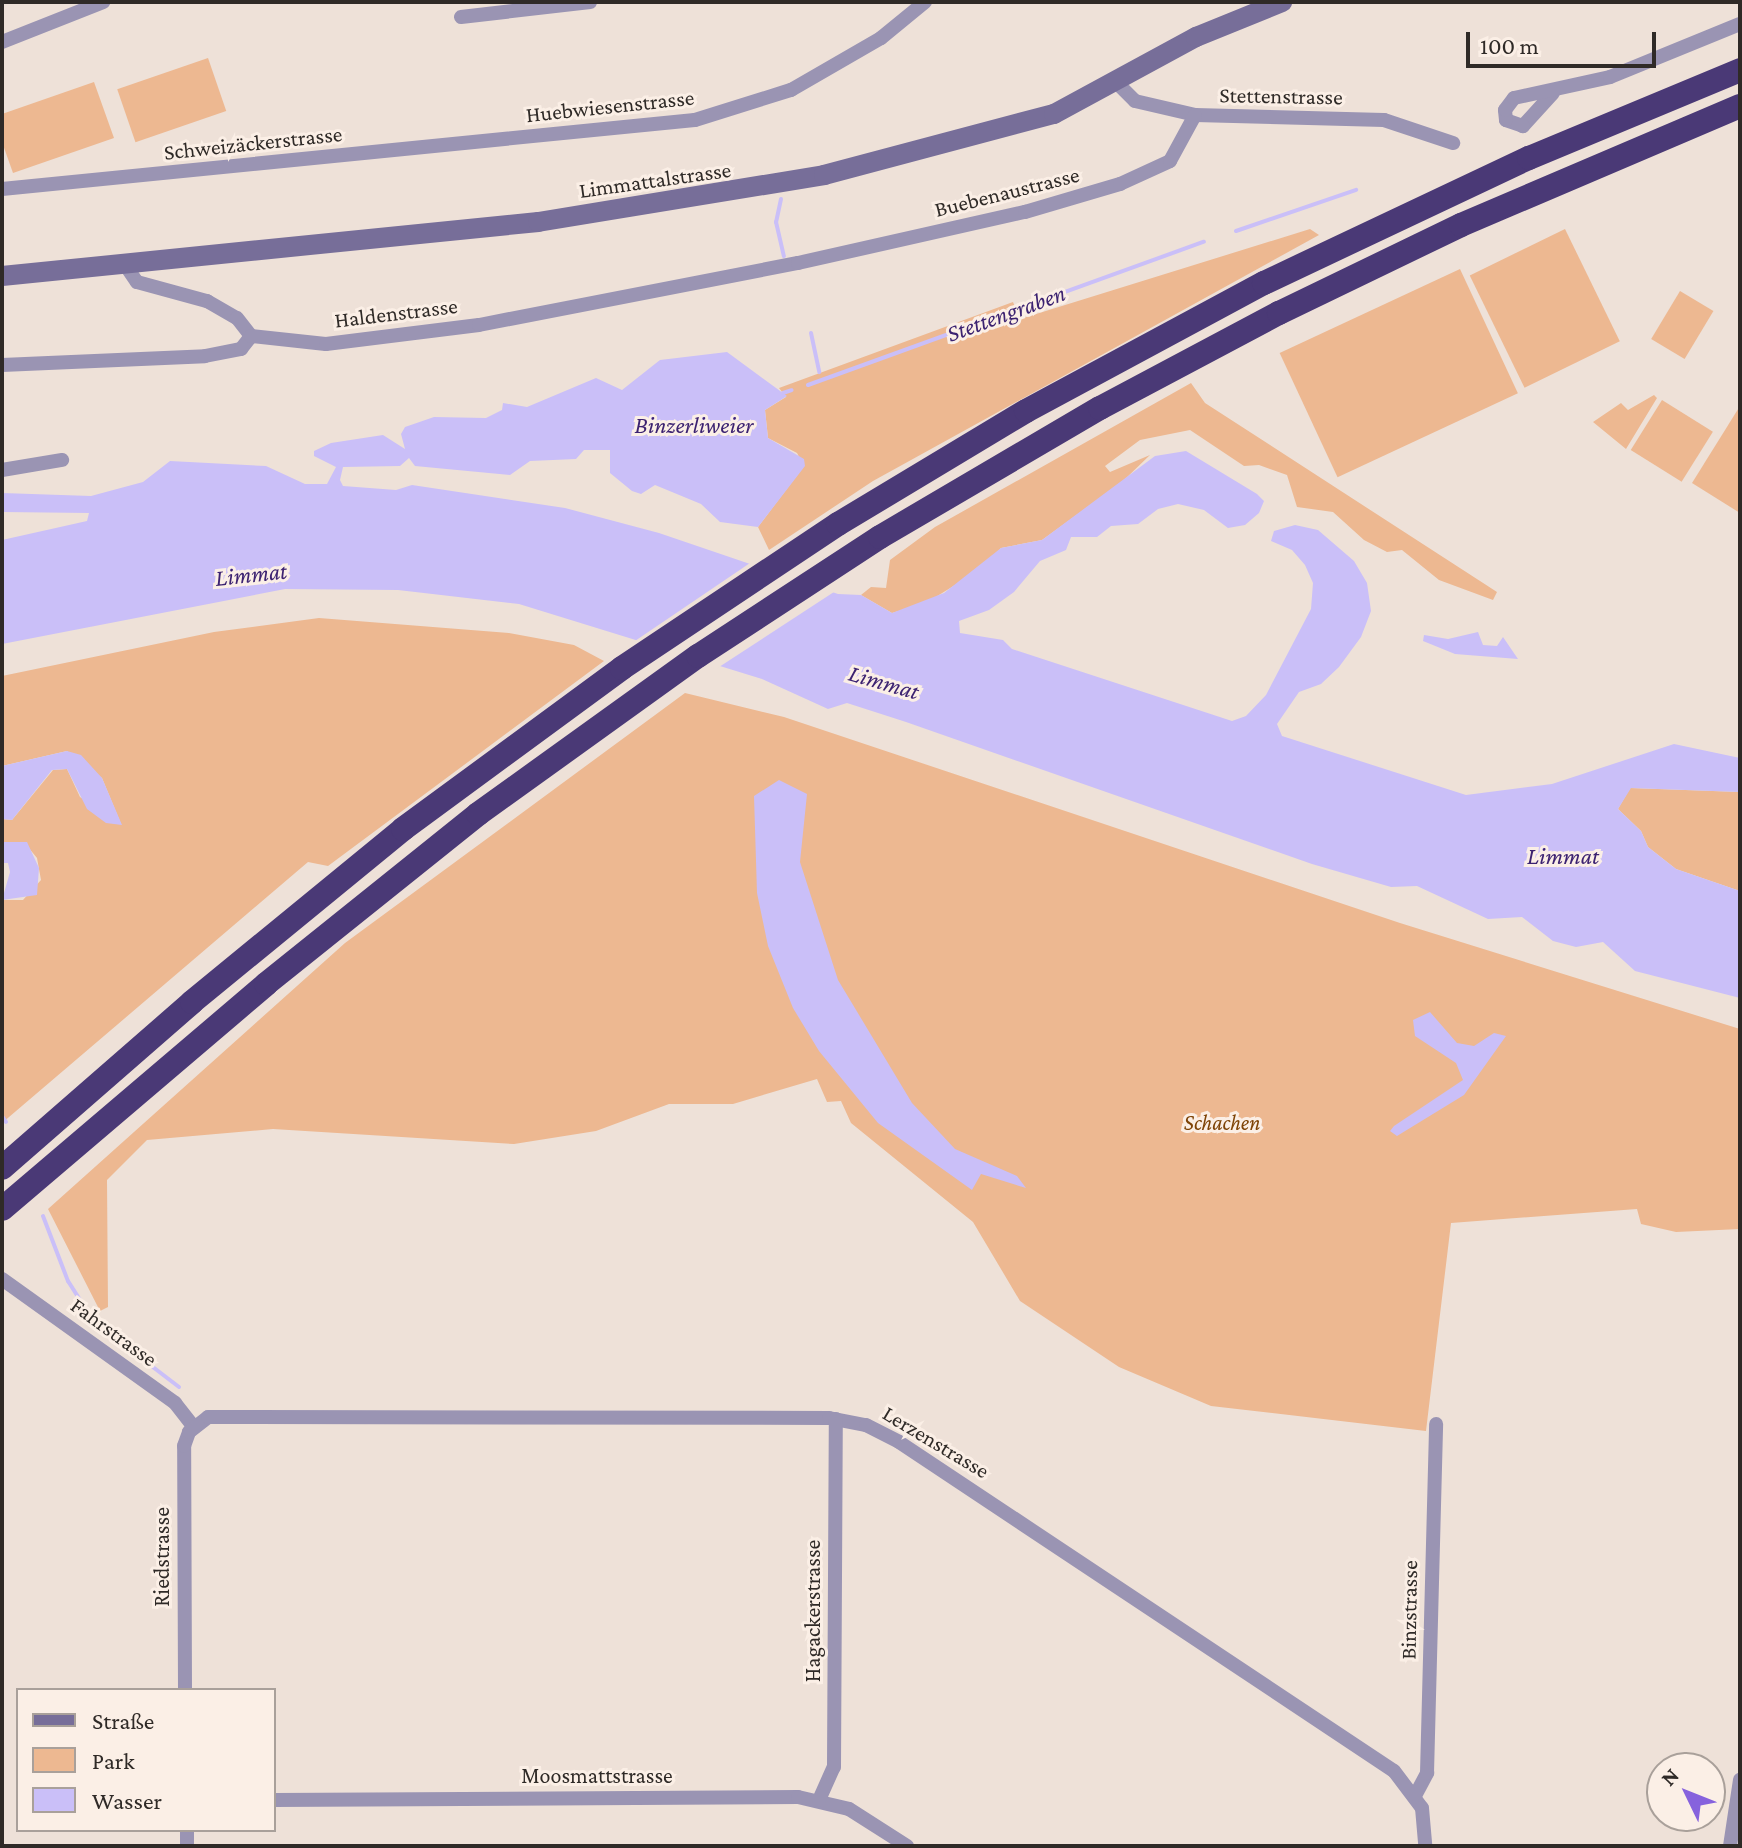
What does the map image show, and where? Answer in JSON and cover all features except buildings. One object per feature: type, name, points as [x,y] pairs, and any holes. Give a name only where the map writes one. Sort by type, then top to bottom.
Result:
[{"type":"highway","points":[[2,1168],[318,897],[590,690],[838,524],[1146,345],[1474,183],[1740,70]]},
{"type":"highway","points":[[2,1209],[413,864],[631,702],[880,537],[1160,375],[1507,204],[1740,106]]},
{"type":"highway","points":[[2,1227],[93,1146],[138,1093]]},
{"type":"main road","name":"Limmattalstrasse","points":[[2,276],[538,222],[735,192],[1005,130],[1054,114],[1196,37],[1282,2]]},
{"type":"street","points":[[2,42],[103,2]]},
{"type":"street","points":[[461,17],[590,2]]},
{"type":"street","name":"Huebwiesenstrasse","points":[[508,139],[669,124],[743,107],[838,66],[925,2]]},
{"type":"street","points":[[1553,93],[1637,67],[1740,24]]},
{"type":"street","name":"Stettenstrasse","points":[[1115,81],[1135,101],[1195,115],[1384,120],[1453,143]]},
{"type":"street","name":"Buebenaustrasse","points":[[798,263],[1025,212],[1120,184],[1170,161],[1195,115]]},
{"type":"street","name":"Schweizäckerstrasse","points":[[2,189],[508,139]]},
{"type":"street","points":[[2,365],[205,356],[241,349],[251,336],[237,318],[207,301],[137,282],[124,263]]},
{"type":"street","name":"Haldenstrasse","points":[[251,336],[326,344],[479,325],[798,263]]},
{"type":"street","points":[[2,470],[62,460]]},
{"type":"street","name":"Fahrstrasse","points":[[2,1279],[175,1403],[194,1427]]},
{"type":"street","name":"Lerzenstrasse","points":[[194,1427],[217,1416],[836,1419],[866,1425],[899,1442],[1016,1516],[1394,1771],[1416,1794]]},
{"type":"street","name":"Hagackerstrasse","points":[[819,1800],[834,1767],[836,1419]]},
{"type":"street","name":"Binzstrasse","points":[[1416,1794],[1427,1773],[1436,1424]]},
{"type":"street","name":"Riedstrasse","points":[[185,1688],[184,1462],[186,1438],[194,1427]]},
{"type":"street","points":[[1730,1846],[1740,1780]]},
{"type":"street","points":[[1416,1794],[1425,1824],[1425,1846]]},
{"type":"street","name":"Moosmattstrasse","points":[[276,1800],[819,1800],[849,1809],[907,1846]]},
{"type":"green space","points":[[208,58],[226,111],[135,142],[117,89]]},
{"type":"green space","points":[[94,82],[114,138],[13,173],[2,142],[2,114]]},
{"type":"green space","points":[[1310,229],[1319,235],[873,481],[769,550],[758,527],[804,466],[797,453],[768,438],[765,410],[786,397],[779,388],[1013,302],[1020,319]]},
{"type":"green space","points":[[1565,229],[1620,341],[1525,388],[1470,275]]},
{"type":"green space","points":[[1460,269],[1518,393],[1338,477],[1280,353]]},
{"type":"green space","points":[[1680,291],[1713,311],[1685,359],[1651,339]]},
{"type":"green space","points":[[1191,383],[1205,403],[1497,592],[1493,600],[1439,580],[1402,550],[1387,552],[1364,540],[1333,512],[1297,507],[1287,475],[1259,465],[1244,466],[1190,430],[1140,440],[1105,466],[1110,472],[1150,455],[1121,483],[1042,540],[1001,548],[981,569],[926,603],[892,613],[861,595],[871,587],[886,588],[890,560],[935,527]]},
{"type":"green space","points":[[1654,395],[1657,398],[1626,449],[1593,422],[1621,403],[1628,410]]},
{"type":"green space","points":[[1662,400],[1713,432],[1682,482],[1631,450]]},
{"type":"green space","points":[[1740,406],[1740,513],[1692,483]]},
{"type":"green space","points":[[319,618],[509,633],[574,645],[604,661],[328,866],[308,862],[2,1123],[2,900],[23,900],[41,880],[37,858],[28,847],[2,842],[2,819],[12,820],[53,770],[67,769],[80,797],[121,824],[102,778],[67,751],[2,766],[2,676],[214,632]]},
{"type":"green space","name":"Schachen","points":[[685,693],[784,717],[1400,923],[1740,1029],[1740,1229],[1676,1232],[1641,1224],[1637,1209],[1451,1223],[1426,1431],[1211,1406],[1119,1367],[1020,1301],[973,1222],[851,1123],[841,1101],[827,1102],[817,1079],[733,1104],[669,1104],[596,1131],[514,1144],[273,1129],[147,1140],[107,1180],[108,1307],[100,1311],[48,1209],[345,943]]},
{"type":"green space","points":[[1630,788],[1740,792],[1740,891],[1676,869],[1648,847],[1641,831],[1618,809]]},
{"type":"water","name":"Limmat","points":[[727,352],[787,396],[765,410],[768,438],[804,459],[805,466],[758,527],[720,522],[701,504],[655,485],[641,494],[632,491],[610,473],[610,450],[584,450],[576,459],[530,461],[510,475],[415,466],[409,458],[400,466],[343,467],[340,480],[343,486],[396,490],[412,485],[565,508],[659,533],[838,594],[861,595],[892,613],[944,593],[1001,548],[1042,540],[1155,456],[1186,451],[1257,494],[1264,501],[1259,513],[1245,525],[1228,528],[1204,510],[1178,504],[1158,509],[1138,524],[1111,526],[1097,537],[1071,537],[1066,550],[1040,561],[1014,592],[989,610],[959,621],[960,633],[1003,640],[1012,649],[1232,721],[1246,716],[1266,695],[1311,609],[1313,583],[1305,565],[1292,550],[1271,541],[1274,531],[1295,525],[1318,530],[1354,561],[1367,583],[1371,611],[1361,637],[1339,667],[1321,684],[1299,692],[1277,724],[1282,736],[1466,795],[1552,784],[1674,744],[1740,758],[1740,792],[1631,788],[1618,809],[1641,831],[1648,847],[1676,869],[1740,891],[1740,998],[1635,971],[1603,942],[1576,947],[1553,941],[1522,917],[1488,919],[1417,886],[1391,887],[1312,864],[906,722],[847,703],[828,709],[762,679],[519,604],[398,590],[285,589],[2,644],[2,540],[87,521],[89,513],[2,512],[2,493],[91,496],[143,482],[170,461],[266,466],[305,484],[327,484],[336,467],[314,456],[314,451],[331,443],[383,435],[405,449],[401,434],[405,427],[434,417],[486,418],[502,410],[503,403],[527,407],[596,378],[622,390],[660,360]]},
{"type":"water","points":[[1478,632],[1483,645],[1497,646],[1503,637],[1518,659],[1455,654],[1423,641],[1424,635],[1448,639]]},
{"type":"water","points":[[67,751],[81,755],[102,778],[122,825],[106,823],[87,809],[67,769],[52,770],[12,820],[2,819],[2,766]]},
{"type":"water","points":[[779,780],[807,794],[800,862],[838,980],[912,1103],[955,1149],[1017,1176],[1026,1188],[981,1174],[972,1190],[878,1123],[819,1051],[793,1008],[768,946],[757,893],[754,796]]},
{"type":"water","points":[[2,842],[27,842],[39,868],[37,895],[2,900],[10,872],[8,863],[2,863]]},
{"type":"water","points":[[1430,1012],[1457,1043],[1474,1046],[1494,1033],[1506,1036],[1464,1095],[1397,1136],[1390,1131],[1394,1126],[1463,1080],[1456,1063],[1415,1036],[1413,1020]]},
{"type":"pier","points":[[753,561],[837,590],[716,669],[632,643]]},
{"type":"waterway","name":"Stettengraben","points":[[1236,231],[1356,190]]},
{"type":"waterway","points":[[781,199],[776,222],[784,256]]},
{"type":"waterway","name":"Stettengraben","points":[[808,385],[1204,242]]},
{"type":"waterway","points":[[811,333],[819,372]]},
{"type":"waterway","name":"Stettengraben","points":[[783,393],[792,390]]},
{"type":"waterway","points":[[2,1116],[6,1122]]},
{"type":"waterway","points":[[43,1216],[68,1281],[94,1322],[179,1387]]},
{"type":"water label","name":"Binzerliweier","points":[[694,425]]}]
